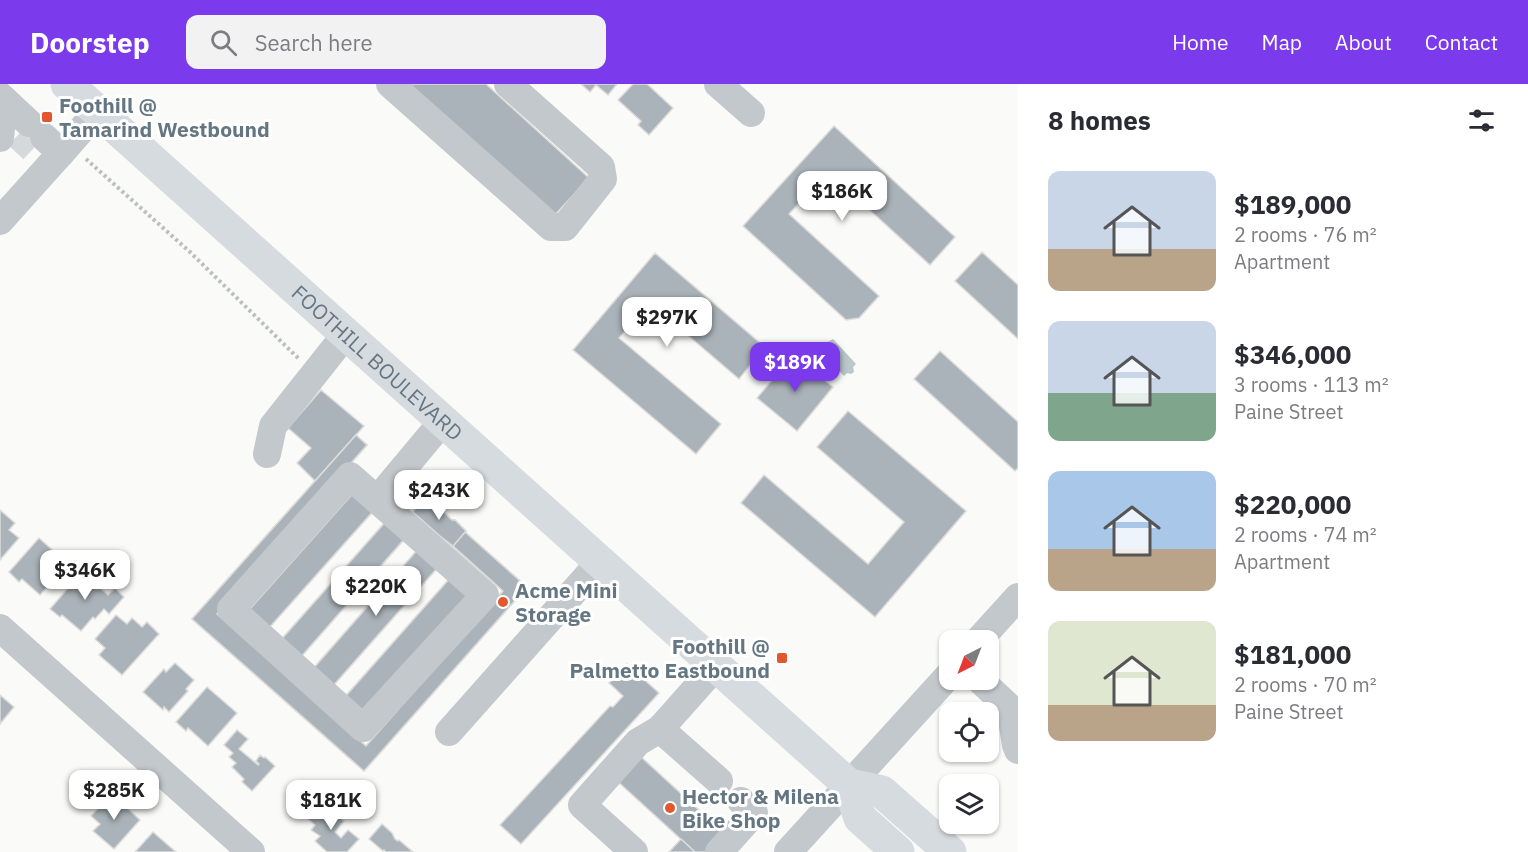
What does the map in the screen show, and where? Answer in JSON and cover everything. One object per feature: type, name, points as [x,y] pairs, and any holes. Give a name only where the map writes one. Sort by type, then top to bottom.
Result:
[{"type":"main road","name":"FOOTHILL BOULEVARD","points":[[67,84],[849,785],[860,818],[898,852]]},
{"type":"main road","name":"FOOTHILL BOULEVARD","points":[[849,785],[882,792],[950,852]]},
{"type":"street","points":[[390,84],[551,227],[565,227],[603,179],[601,167],[508,84]]},
{"type":"street","points":[[718,84],[751,113]]},
{"type":"street","points":[[0,221],[23,133],[98,112]]},
{"type":"street","points":[[267,454],[273,426],[346,334]]},
{"type":"street","points":[[377,500],[443,421]]},
{"type":"street","points":[[350,476],[377,500],[485,595],[363,728],[231,609],[350,476]]},
{"type":"street","points":[[449,732],[600,562]]},
{"type":"street","points":[[988,630],[1018,597]]},
{"type":"street","points":[[0,628],[251,852]]},
{"type":"street","points":[[634,852],[582,805],[638,742],[660,729],[716,666]]},
{"type":"street","points":[[788,852],[939,686]]},
{"type":"street","points":[[991,690],[1014,710],[1018,750]]},
{"type":"street","points":[[660,729],[719,780]]},
{"type":"street","points":[[719,852],[754,813],[741,801]]},
{"type":"path","points":[[23,133],[190,252],[299,360]]},
{"type":"shaded area","points":[[833,339],[856,364],[851,374],[847,373],[844,376],[821,352],[824,344]]},
{"type":"building","points":[[405,84],[486,84],[589,178],[552,218]]},
{"type":"building","points":[[581,84],[617,84],[608,95],[596,85],[590,92]]},
{"type":"building","points":[[633,84],[647,84],[673,108],[649,135],[638,125],[641,121],[618,100]]},
{"type":"building","points":[[834,126],[955,237],[930,265],[828,172],[789,214],[879,296],[859,318],[846,320],[743,226]]},
{"type":"building","points":[[982,252],[1018,285],[1018,339],[955,281]]},
{"type":"building","points":[[655,253],[765,347],[739,379],[649,302],[619,338],[721,424],[696,454],[573,350]]},
{"type":"building","points":[[940,351],[1018,422],[1018,468],[1015,471],[914,379]]},
{"type":"building","points":[[793,355],[833,387],[797,431],[757,398]]},
{"type":"building","points":[[321,390],[364,426],[315,481],[297,463],[311,448],[288,428]]},
{"type":"building","points":[[848,411],[966,511],[875,617],[741,503],[764,475],[868,564],[904,522],[817,447]]},
{"type":"building","name":"Acme Mini Storage","points":[[356,435],[367,445],[217,614],[366,746],[503,591],[413,512],[426,495],[527,587],[364,771],[192,619]]},
{"type":"building","name":"Acme Mini Storage","points":[[356,435],[367,445],[217,614],[366,746],[503,591],[453,546],[465,532],[527,587],[364,771],[192,619]]},
{"type":"building","points":[[356,490],[376,508],[268,629],[248,611]]},
{"type":"building","points":[[356,490],[376,508],[268,629],[248,611]]},
{"type":"building","points":[[426,495],[466,531],[453,546],[413,512]]},
{"type":"building","points":[[0,510],[15,523],[9,530],[19,538],[0,560]]},
{"type":"building","points":[[388,519],[407,536],[300,658],[280,641]]},
{"type":"building","points":[[388,519],[407,536],[300,658],[280,641]]},
{"type":"building","points":[[39,538],[68,564],[40,595],[22,579],[19,582],[9,572]]},
{"type":"building","points":[[419,548],[439,566],[332,687],[312,670]]},
{"type":"building","points":[[419,548],[439,566],[332,687],[312,670]]},
{"type":"building","points":[[80,570],[108,595],[115,588],[124,597],[109,614],[104,609],[95,619],[93,617],[81,631],[62,615],[60,617],[50,609]]},
{"type":"building","name":"Acme Mini Storage","points":[[451,577],[470,594],[363,715],[344,698]]},
{"type":"building","name":"Acme Mini Storage","points":[[451,577],[470,594],[363,715],[344,698]]},
{"type":"building","points":[[116,615],[127,624],[132,618],[142,627],[147,622],[159,634],[122,675],[99,655],[105,648],[95,639]]},
{"type":"building","points":[[175,663],[194,680],[186,689],[188,691],[169,712],[164,707],[163,710],[143,692],[164,669],[166,672]]},
{"type":"building","points":[[627,664],[659,693],[521,844],[500,825],[610,706],[613,707],[623,696],[609,683]]},
{"type":"building","points":[[207,687],[237,713],[208,746],[188,728],[186,731],[176,722]]},
{"type":"building","points":[[0,695],[14,707],[0,724]]},
{"type":"building","points":[[237,730],[248,739],[239,749],[258,765],[256,761],[260,755],[275,766],[252,791],[242,782],[244,779],[232,767],[236,763],[229,757],[233,753],[224,745]]},
{"type":"building","points":[[639,755],[724,833],[707,852],[695,852],[616,780]]},
{"type":"building","points":[[112,794],[140,820],[114,849],[93,831],[100,824],[91,816]]},
{"type":"building","points":[[321,804],[344,821],[335,832],[341,838],[348,830],[359,839],[347,852],[327,852],[315,841],[320,836],[311,830],[315,825],[307,818]]},
{"type":"building","points":[[382,824],[395,839],[413,852],[386,852],[369,839]]},
{"type":"building","points":[[153,832],[176,852],[135,852]]},
{"type":"building","points":[[681,839],[695,852],[669,852]]},
{"type":"tunnel","points":[[18,135],[33,149]]},
{"type":"place","name":"Foothill @ Tamarind Westbound","points":[[47,117]]},
{"type":"place","name":"Acme Mini Storage","points":[[503,602]]},
{"type":"place","name":"Foothill @ Palmetto Eastbound","points":[[782,658]]},
{"type":"place","name":"Hector & Milena Bike Shop","points":[[670,808]]}]
